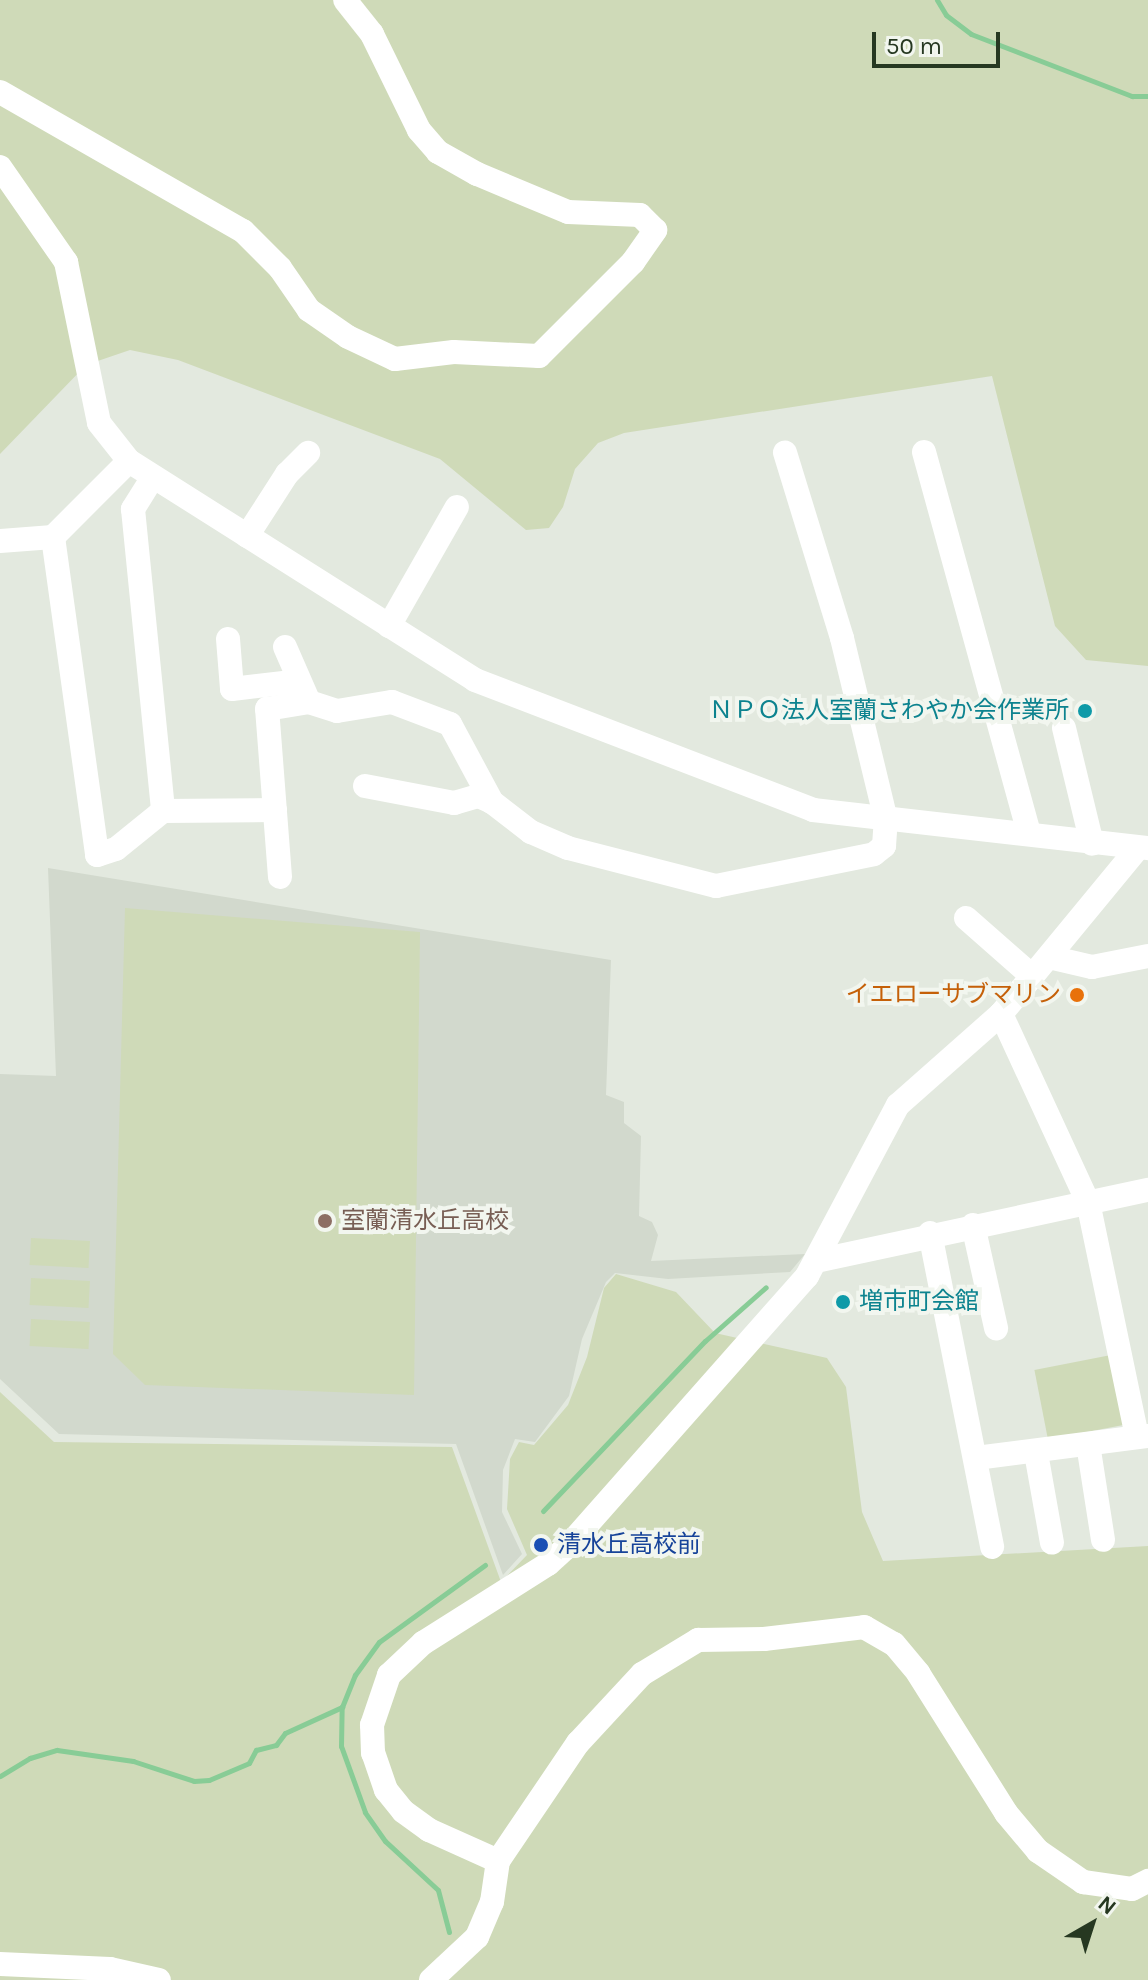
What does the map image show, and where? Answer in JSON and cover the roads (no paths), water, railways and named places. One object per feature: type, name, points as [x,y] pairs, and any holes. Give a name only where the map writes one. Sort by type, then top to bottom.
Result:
[{"type":"street","points":[[0,92],[243,231],[280,268],[309,310],[348,337],[395,359],[454,352],[539,356],[633,262],[655,230],[640,215],[568,212],[477,174],[438,152],[419,130],[372,34],[345,0]]},
{"type":"street","points":[[0,167],[66,262],[99,423],[129,461],[475,680],[813,810],[1143,848]]},
{"type":"street","points":[[924,452],[1029,834]]},
{"type":"street","points":[[247,536],[287,474],[308,453]]},
{"type":"street","points":[[365,786],[454,803],[479,796],[492,802],[531,832],[568,848],[716,886],[874,854],[884,846],[886,820],[842,638],[785,453]]},
{"type":"street","points":[[0,541],[53,537],[129,461]]},
{"type":"street","points":[[153,477],[133,509],[163,811]]},
{"type":"street","points":[[389,626],[457,507]]},
{"type":"street","points":[[53,537],[97,855],[116,849],[163,811],[275,810]]},
{"type":"street","points":[[228,639],[232,689],[304,692],[337,711],[392,702],[450,724],[492,802]]},
{"type":"street","points":[[285,647],[304,692]]},
{"type":"street","points":[[280,877],[267,709],[304,692]]},
{"type":"street","points":[[1064,728],[1092,844]]},
{"type":"street","points":[[498,1861],[429,1830],[386,1790],[373,1753],[372,1725],[389,1675],[423,1643],[529,1577],[570,1544],[816,1261],[898,1105],[1001,1014],[1143,848]]},
{"type":"street","points":[[966,918],[1032,976]]},
{"type":"street","points":[[1049,957],[1092,967],[1148,956]]},
{"type":"street","points":[[976,1458],[1036,1453],[1142,1436],[1088,1202],[1001,1014]]},
{"type":"street","points":[[816,1261],[930,1233],[1148,1190]]},
{"type":"street","points":[[973,1225],[996,1328]]},
{"type":"street","points":[[930,1233],[992,1547]]},
{"type":"street","points":[[1088,1444],[1103,1540]]},
{"type":"street","points":[[1036,1453],[1052,1543]]},
{"type":"street","points":[[431,1980],[477,1937],[492,1902],[498,1861],[578,1743],[642,1674],[683,1646],[698,1640],[764,1639],[864,1627],[894,1644],[918,1673],[1006,1813],[1038,1851],[1083,1882],[1132,1889],[1148,1881]]},
{"type":"street","points":[[0,1964],[110,1969],[159,1980]]},
{"type":"waterway","points":[[937,0],[946,15],[971,34],[1132,96],[1148,96]]},
{"type":"waterway","points":[[543,1511],[705,1341],[766,1287]]},
{"type":"waterway","points":[[449,1932],[438,1890],[385,1841],[365,1812],[341,1746],[342,1707],[355,1675],[379,1642],[485,1565]]},
{"type":"waterway","points":[[0,1776],[30,1758],[57,1750],[133,1761],[194,1781],[209,1780],[249,1763],[256,1750],[276,1745],[285,1733],[342,1707]]},
{"type":"place","name":"ＮＰＯ法人室蘭さわやか会作業所","points":[[1085,711]]},
{"type":"place","name":"イエローサブマリン","points":[[1077,995]]},
{"type":"place","name":"室蘭清水丘高校","points":[[325,1221]]},
{"type":"place","name":"増市町会館","points":[[843,1302]]},
{"type":"place","name":"清水丘高校前","points":[[541,1545]]}]
